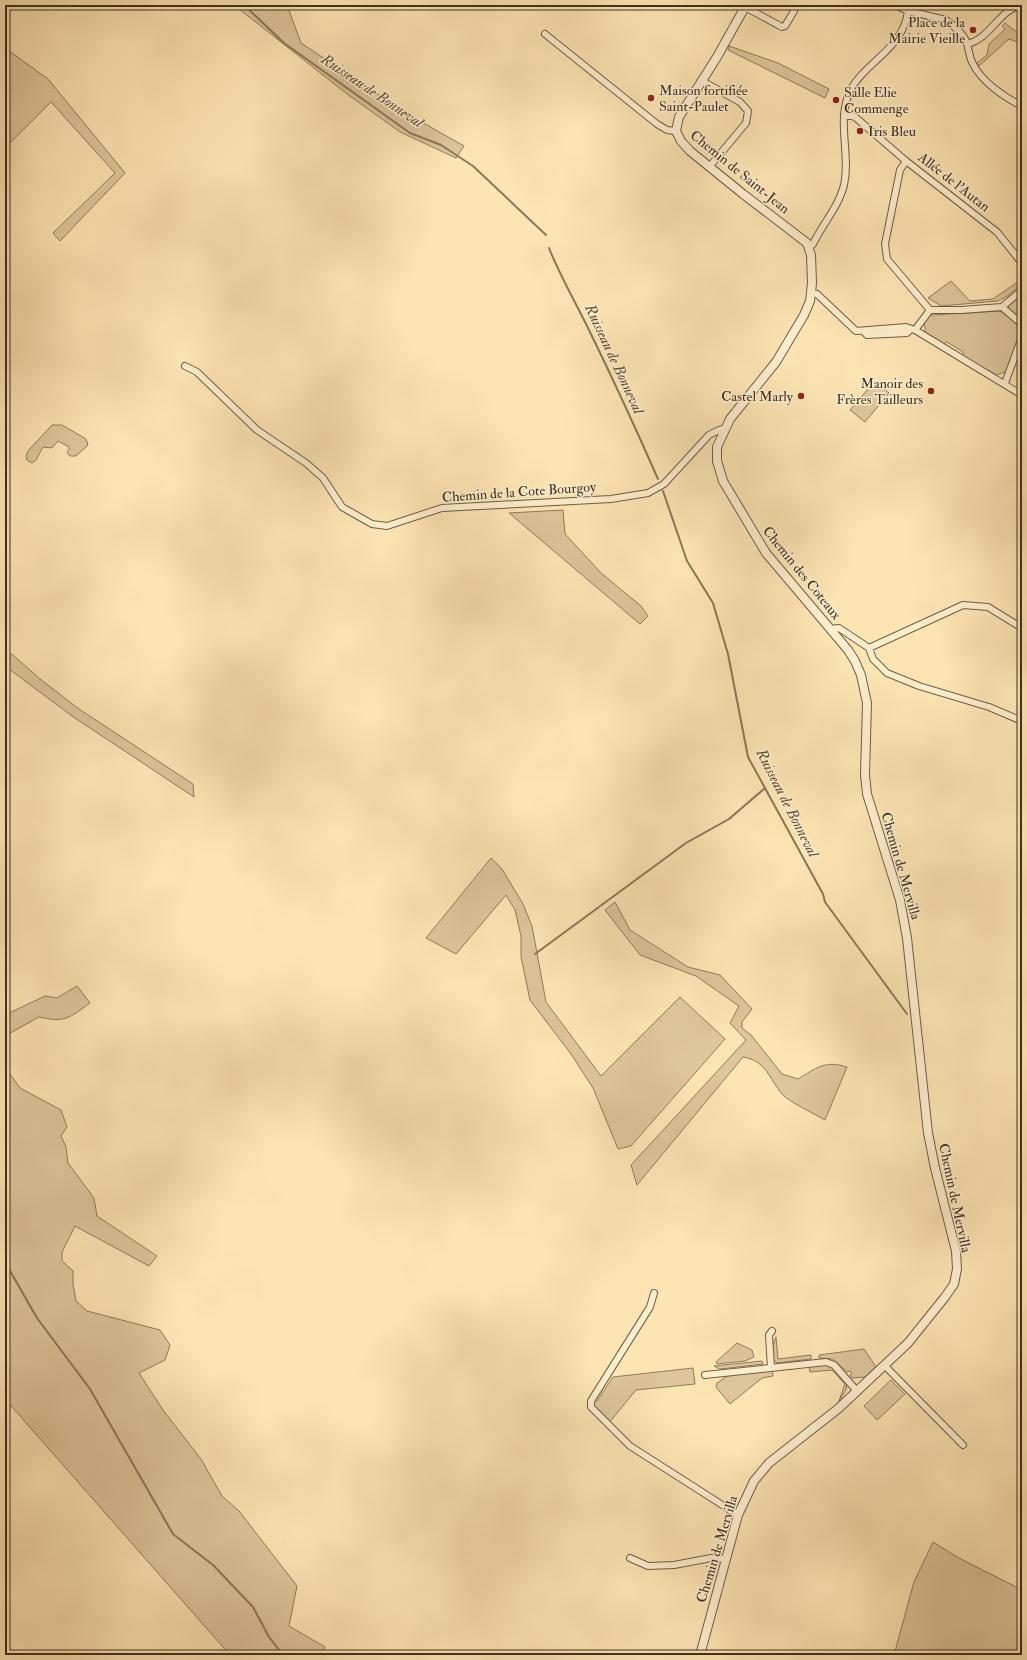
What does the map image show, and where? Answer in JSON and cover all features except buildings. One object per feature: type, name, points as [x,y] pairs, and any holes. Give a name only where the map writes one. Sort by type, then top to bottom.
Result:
[{"type":"street","points":[[746,6],[782,27],[785,26],[794,11],[793,5]]},
{"type":"street","points":[[895,5],[908,11],[946,20],[958,29],[967,44],[969,54],[978,72],[994,88],[1022,106]]},
{"type":"street","points":[[967,44],[978,40],[1011,9],[1022,5]]},
{"type":"street","name":"Chemin de Saint-Jean","points":[[746,6],[679,117],[676,131],[681,141],[743,194],[803,239],[809,247]]},
{"type":"street","points":[[809,247],[813,244],[840,196],[844,185],[843,124],[844,114],[851,90],[899,35],[905,23],[908,11]]},
{"type":"street","points":[[545,34],[658,124],[667,130],[676,131]]},
{"type":"street","points":[[702,81],[744,104],[748,111],[746,123],[710,166]]},
{"type":"street","name":"Allée de l'Autan","points":[[844,114],[855,117],[906,161],[997,232],[1022,263]]},
{"type":"street","points":[[906,161],[900,170],[885,244],[888,259],[930,310]]},
{"type":"street","name":"Chemin des Coteaux","points":[[809,247],[811,293],[804,315],[789,342],[764,378],[730,419],[724,429],[716,454],[722,482],[766,553],[831,629],[855,661]]},
{"type":"street","points":[[913,330],[930,310],[961,310],[1002,307],[1022,290]]},
{"type":"street","points":[[811,293],[817,294],[856,331],[863,332],[868,329],[906,327],[1022,395]]},
{"type":"street","points":[[1002,307],[1017,320],[1022,322]]},
{"type":"street","points":[[1005,384],[1022,337]]},
{"type":"street","name":"Chemin de la Cote Bourgoy","points":[[185,366],[197,372],[257,430],[306,463],[324,478],[342,507],[361,519],[380,526],[387,526],[442,508],[611,499],[648,493],[664,484],[709,436],[714,432],[724,429]]},
{"type":"street","points":[[869,648],[963,605],[988,607],[1022,628]]},
{"type":"street","points":[[831,629],[839,628],[869,648],[872,659],[887,672],[918,686],[989,707],[1022,721]]},
{"type":"street","name":"Chemin de Mervilla","points":[[700,1655],[738,1515],[748,1492],[769,1463],[839,1408],[908,1343],[954,1284],[957,1269],[952,1232],[935,1168],[928,1133],[903,918],[867,794],[865,775],[866,703],[861,675],[855,661]]},
{"type":"street","points":[[654,1293],[650,1307],[591,1401],[591,1408],[630,1446],[738,1515]]},
{"type":"street","points":[[771,1368],[769,1335],[772,1331]]},
{"type":"street","points":[[705,1375],[826,1362],[834,1365],[857,1391]]},
{"type":"street","points":[[884,1365],[963,1445]]},
{"type":"street","points":[[630,1558],[648,1566],[674,1565],[711,1558],[726,1559]]},
{"type":"shaded area","points":[[234,5],[287,5],[301,43],[411,116],[464,146],[456,158],[400,132],[347,94]]},
{"type":"shaded area","points":[[1005,23],[1022,36],[1017,42],[1009,39],[979,66],[977,63],[987,55],[989,44],[1005,29],[1002,26]]},
{"type":"shaded area","points":[[729,46],[778,63],[829,89],[825,98],[728,50]]},
{"type":"shaded area","points":[[5,48],[48,79],[125,173],[60,241],[53,233],[115,173],[51,102],[5,148]]},
{"type":"shaded area","points":[[1022,279],[1022,283],[1014,291],[997,301],[941,306],[928,298],[951,281],[970,301],[993,299]]},
{"type":"shaded area","points":[[1022,293],[1022,319],[1018,319],[1008,306]]},
{"type":"shaded area","points":[[1000,311],[1015,322],[1020,332],[1007,371],[997,375],[963,357],[963,352],[947,342],[943,344],[926,334],[924,323],[929,316],[932,315]]},
{"type":"shaded area","points":[[875,381],[889,393],[865,422],[850,410]]},
{"type":"shaded area","points":[[52,425],[62,425],[86,439],[88,445],[76,456],[70,456],[67,452],[69,447],[58,441],[52,448],[43,447],[36,460],[32,463],[27,460],[26,456],[28,451]]},
{"type":"shaded area","points":[[563,510],[565,534],[601,573],[641,606],[648,616],[640,624],[509,513]]},
{"type":"shaded area","points":[[5,651],[13,655],[40,679],[79,709],[193,784],[194,797],[72,716],[9,669],[5,669]]},
{"type":"shaded area","points":[[491,858],[502,869],[523,904],[532,926],[546,1002],[601,1076],[680,997],[725,1039],[631,1146],[618,1149],[593,1088],[571,1054],[530,1000],[521,957],[521,936],[515,910],[506,895],[456,954],[426,938]]},
{"type":"shaded area","points":[[615,902],[630,930],[688,967],[720,975],[752,1009],[742,1022],[742,1028],[751,1035],[782,1074],[798,1079],[821,1066],[833,1064],[847,1067],[825,1120],[785,1097],[767,1071],[757,1062],[743,1057],[637,1185],[631,1165],[746,1040],[730,1023],[739,1006],[696,976],[640,955],[605,910]]},
{"type":"shaded area","points":[[77,986],[90,1003],[66,1018],[48,1019],[39,1017],[5,1036],[5,1015],[45,996],[57,998]]},
{"type":"shaded area","points":[[5,1067],[20,1088],[61,1110],[67,1127],[61,1136],[66,1147],[68,1163],[94,1198],[97,1216],[157,1256],[149,1266],[75,1226],[62,1252],[62,1261],[73,1271],[73,1284],[76,1301],[87,1311],[160,1330],[170,1345],[165,1360],[139,1373],[163,1410],[201,1459],[222,1496],[239,1511],[297,1586],[289,1626],[325,1647],[322,1655],[230,1655],[5,1399]]},
{"type":"shaded area","points":[[776,1337],[778,1359],[811,1355],[811,1359],[777,1363],[773,1359],[772,1348]]},
{"type":"shaded area","points":[[737,1343],[752,1350],[754,1357],[745,1361],[717,1364],[716,1362]]},
{"type":"shaded area","points":[[864,1349],[876,1367],[865,1377],[852,1378],[850,1375],[852,1373],[850,1371],[847,1372],[833,1359],[819,1358],[819,1355]]},
{"type":"shaded area","points":[[762,1361],[763,1364],[720,1369],[714,1366]]},
{"type":"shaded area","points":[[826,1365],[832,1367],[847,1382],[846,1390],[839,1401],[845,1384],[832,1370],[810,1372],[809,1367]]},
{"type":"shaded area","points":[[693,1368],[695,1384],[636,1390],[608,1424],[593,1407],[593,1400],[597,1401],[613,1377]]},
{"type":"shaded area","points":[[772,1371],[773,1376],[762,1378],[730,1404],[716,1387],[717,1383],[729,1375]]},
{"type":"shaded area","points":[[891,1380],[905,1394],[877,1420],[864,1406]]},
{"type":"shaded area","points":[[933,1542],[957,1557],[1022,1590],[1022,1655],[894,1655],[914,1582]]},
{"type":"waterway","name":"Ruisseau de Bonneval","points":[[244,5],[284,43],[410,133],[441,145],[473,166],[546,235]]},
{"type":"waterway","name":"Ruisseau de Bonneval","points":[[549,248],[616,385],[658,479]]},
{"type":"waterway","name":"Ruisseau de Bonneval","points":[[663,491],[687,561],[713,603],[728,654],[748,757],[823,894],[825,902],[907,1014]]},
{"type":"waterway","points":[[535,954],[686,843],[729,819],[765,788]]},
{"type":"waterway","points":[[5,1262],[37,1318],[90,1389],[173,1534],[213,1565],[253,1607],[269,1637],[283,1655]]},
{"type":"place","name":"Place de la Mairie Vieille","points":[[973,30]]},
{"type":"place","name":"Maison fortifiée Saint-Paulet","points":[[651,98]]},
{"type":"place","name":"Salle Elie Commenge","points":[[836,100]]},
{"type":"place","name":"Iris Bleu","points":[[860,131]]},
{"type":"place","name":"Manoir des Frères Tailleurs","points":[[931,391]]},
{"type":"place","name":"Castel Marly","points":[[801,396]]}]
